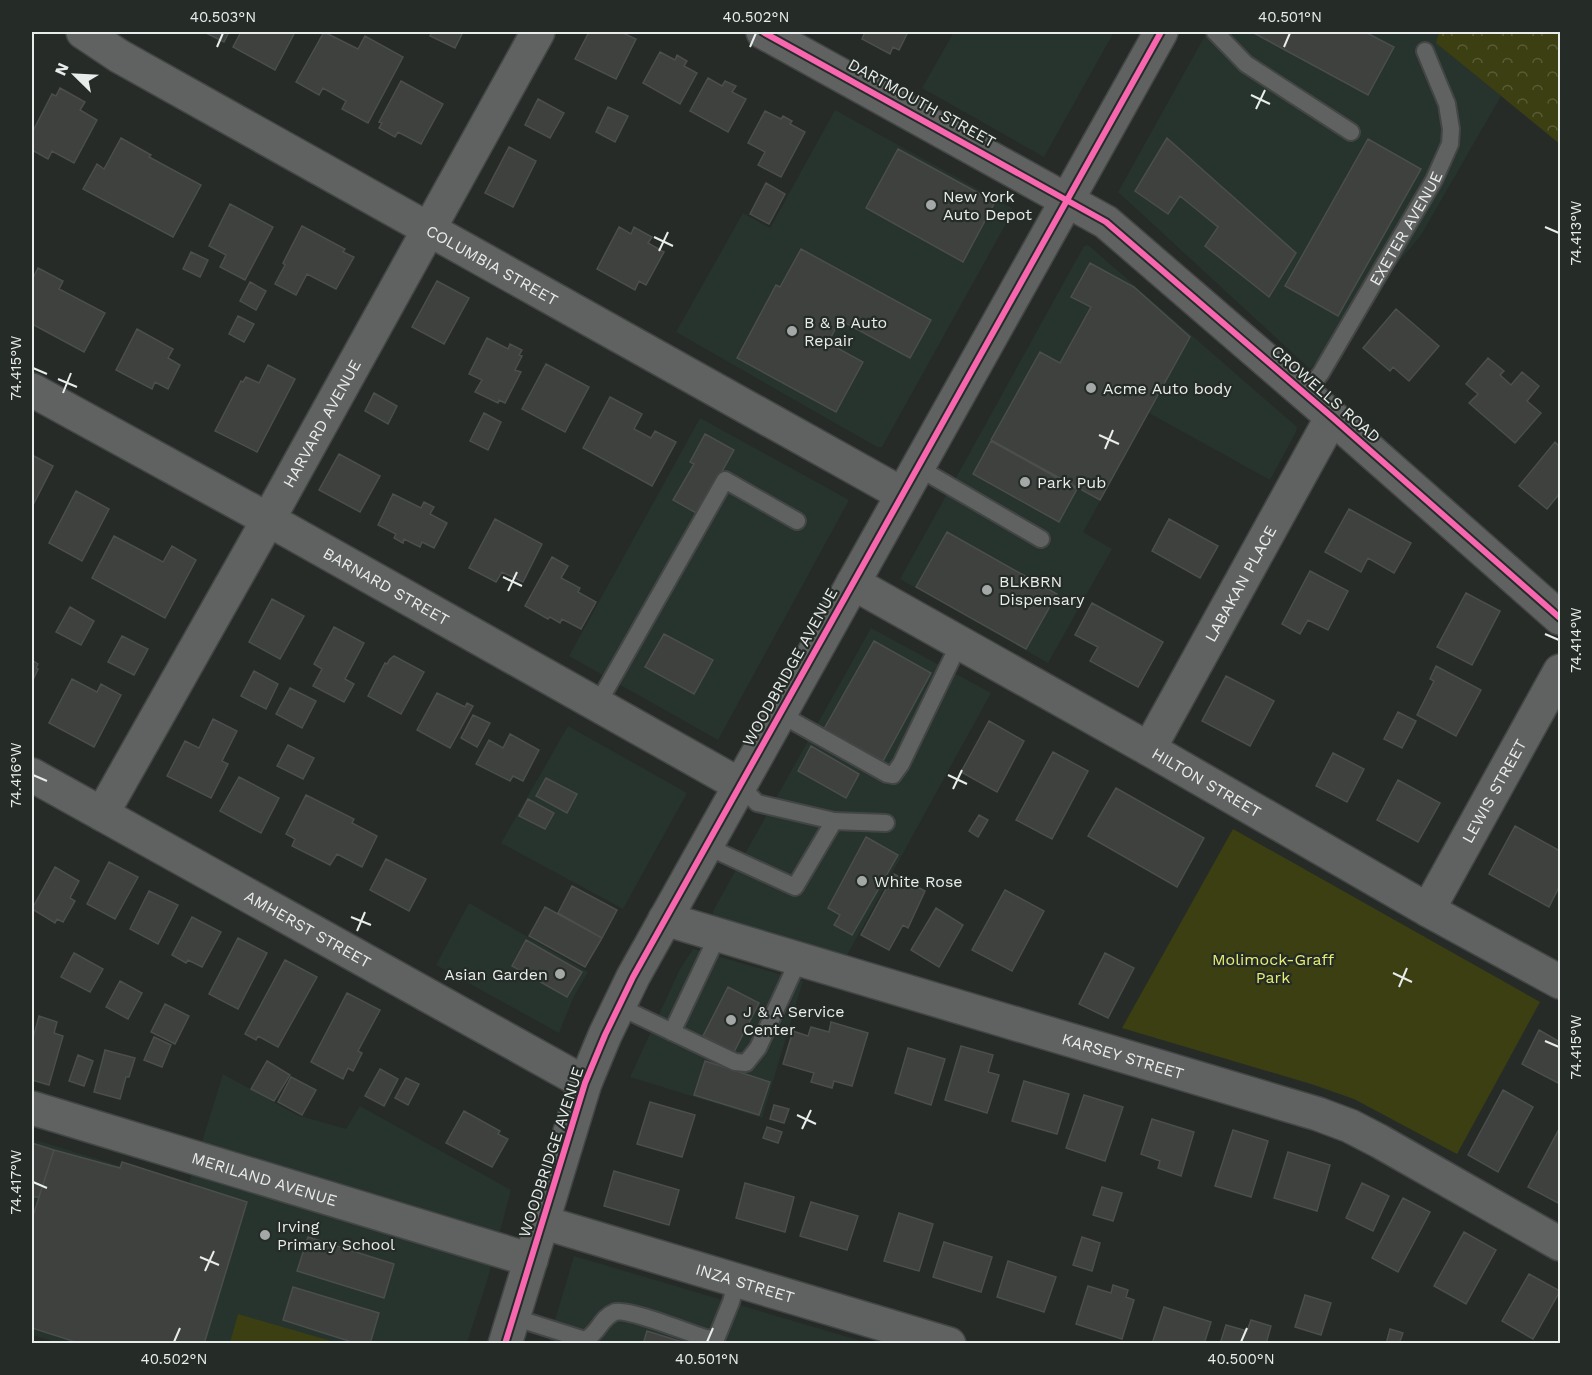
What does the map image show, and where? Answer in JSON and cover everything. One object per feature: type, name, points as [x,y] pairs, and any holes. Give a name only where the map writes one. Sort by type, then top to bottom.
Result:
[{"type":"street","name":"COLUMBIA STREET","points":[[83,32],[119,56],[429,230],[910,481]]},
{"type":"street","name":"HARVARD AVENUE","points":[[102,814],[268,520],[538,32]]},
{"type":"street","name":"DARTMOUTH STREET","points":[[763,32],[1067,200]]},
{"type":"street","name":"WOODBRIDGE AVENUE","points":[[509,1330],[585,1083],[633,977],[1161,32]]},
{"type":"street","name":"CROWELLS ROAD","points":[[1067,200],[1106,222],[1560,618]]},
{"type":"street","name":"BARNARD STREET","points":[[32,390],[740,784]]},
{"type":"street","name":"LABAKAN PLACE","points":[[1149,750],[1332,417]]},
{"type":"street","name":"HILTON STREET","points":[[853,583],[1428,910],[1560,982]]},
{"type":"street","name":"LEWIS STREET","points":[[1428,910],[1560,670]]},
{"type":"street","name":"AMHERST STREET","points":[[32,775],[585,1083]]},
{"type":"street","name":"KARSEY STREET","points":[[664,919],[1318,1114],[1350,1126],[1379,1141],[1560,1244]]},
{"type":"street","name":"MERILAND AVENUE","points":[[32,1108],[531,1260]]},
{"type":"street","name":"INZA STREET","points":[[542,1222],[737,1280],[928,1341]]},
{"type":"lane","points":[[1215,32],[1246,64],[1352,132]]},
{"type":"lane","name":"EXETER AVENUE","points":[[1305,394],[1321,373],[1443,163],[1449,144],[1447,104],[1425,51]]},
{"type":"lane","points":[[597,705],[725,480],[797,521]]},
{"type":"lane","points":[[910,481],[1041,539]]},
{"type":"lane","points":[[780,714],[886,774],[893,775],[901,764],[959,644]]},
{"type":"lane","points":[[740,784],[757,803],[834,821],[886,823]]},
{"type":"lane","points":[[706,846],[795,887],[834,821]]},
{"type":"lane","points":[[672,1032],[718,935]]},
{"type":"lane","points":[[620,1007],[735,1062],[746,1063],[758,1048],[799,959]]},
{"type":"lane","points":[[509,1330],[585,1340],[595,1335],[603,1319],[617,1311],[705,1338],[716,1339],[737,1280]]},
{"type":"shaded area","points":[[954,32],[1114,32],[1044,157],[922,88]]},
{"type":"shaded area","points":[[1207,32],[1439,32],[1436,43],[1501,96],[1421,235],[1310,369],[1118,192]]},
{"type":"shaded area","points":[[835,110],[1012,208],[1013,211],[882,447],[877,447],[676,332],[743,213],[770,228]]},
{"type":"shaded area","points":[[1088,245],[1297,427],[1270,480],[1149,413],[1083,532],[1112,549],[1048,663],[900,579],[1084,246]]},
{"type":"shaded area","points":[[700,418],[849,500],[718,740],[569,656]]},
{"type":"shaded area","points":[[871,628],[991,693],[846,957],[716,917],[713,911]]},
{"type":"shaded area","points":[[568,726],[687,793],[623,909],[501,843]]},
{"type":"shaded area","points":[[469,903],[588,972],[574,996],[559,1033],[436,965]]},
{"type":"shaded area","points":[[693,949],[803,981],[762,1118],[630,1077],[680,969]]},
{"type":"shaded area","name":"Irving Primary School","points":[[223,1074],[297,1115],[346,1129],[360,1106],[511,1190],[487,1281],[467,1343],[59,1343],[32,1335],[32,1139],[188,1187]]},
{"type":"shaded area","points":[[574,1256],[868,1343],[548,1344]]},
{"type":"green space","points":[[1439,32],[1560,32],[1560,144],[1436,43]]},
{"type":"green space","name":"Molimock-Graff Park","points":[[1233,829],[1540,1002],[1457,1154],[1354,1099],[1122,1028]]},
{"type":"green space","points":[[238,1314],[338,1343],[230,1343]]},
{"type":"building","points":[[204,32],[229,32],[224,42]]},
{"type":"building","points":[[241,32],[295,32],[275,70],[233,47]]},
{"type":"building","points":[[324,32],[358,49],[365,36],[403,57],[368,123],[342,109],[346,101],[323,88],[319,95],[296,82]]},
{"type":"building","points":[[432,32],[463,32],[455,48],[430,36]]},
{"type":"building","points":[[589,32],[621,32],[636,39],[616,79],[575,59]]},
{"type":"building","points":[[865,32],[908,32],[899,50],[893,47],[890,54],[862,39]]},
{"type":"building","points":[[1252,32],[1365,32],[1394,47],[1368,95]]},
{"type":"building","points":[[660,52],[675,60],[677,55],[687,61],[684,66],[697,73],[680,104],[643,83]]},
{"type":"building","points":[[708,78],[722,86],[725,81],[736,86],[732,92],[746,99],[728,132],[690,111]]},
{"type":"building","points":[[401,81],[443,104],[421,144],[398,132],[395,137],[379,128],[382,123],[379,122]]},
{"type":"building","points":[[60,88],[85,102],[80,110],[97,120],[74,163],[52,151],[48,159],[32,150],[32,133],[52,94],[56,96]]},
{"type":"building","points":[[538,99],[564,113],[550,138],[525,125]]},
{"type":"building","points":[[608,107],[628,116],[615,142],[596,132]]},
{"type":"building","points":[[765,111],[781,119],[783,116],[792,121],[790,124],[805,132],[781,177],[758,165],[765,152],[748,143]]},
{"type":"building","points":[[121,138],[151,155],[149,157],[201,185],[173,237],[83,189],[97,164],[104,169]]},
{"type":"building","points":[[1167,138],[1296,253],[1269,297],[1205,246],[1218,227],[1180,196],[1168,214],[1135,191]]},
{"type":"building","points":[[1368,139],[1421,169],[1338,316],[1285,286]]},
{"type":"building","points":[[509,147],[536,161],[513,207],[485,193]]},
{"type":"building","name":"New York Auto Depot","points":[[898,149],[995,202],[963,262],[866,208]]},
{"type":"building","points":[[766,183],[785,194],[769,224],[750,214]]},
{"type":"building","points":[[230,204],[273,227],[245,280],[220,267],[226,255],[209,246]]},
{"type":"building","points":[[302,226],[345,249],[343,252],[354,257],[336,289],[307,274],[296,295],[275,284]]},
{"type":"building","points":[[619,227],[631,234],[634,227],[652,237],[648,243],[664,252],[646,285],[639,281],[635,290],[597,269]]},
{"type":"building","name":"B & B Auto Repair","points":[[801,249],[931,320],[910,358],[840,320],[828,343],[863,362],[836,412],[737,358],[776,285],[780,287]]},
{"type":"building","points":[[191,252],[208,260],[200,277],[183,269]]},
{"type":"building","name":"Acme Auto body","points":[[1090,263],[1134,287],[1190,337],[1100,500],[991,440],[1040,352],[1060,363],[1091,307],[1071,297]]},
{"type":"building","points":[[38,268],[63,281],[59,289],[105,313],[84,352],[32,324],[32,280]]},
{"type":"building","points":[[437,281],[469,298],[444,344],[412,327]]},
{"type":"building","points":[[250,282],[266,291],[256,310],[240,301]]},
{"type":"building","points":[[1396,309],[1439,346],[1409,381],[1393,367],[1390,371],[1363,348]]},
{"type":"building","points":[[238,316],[254,324],[244,342],[229,334]]},
{"type":"building","points":[[137,329],[173,349],[168,358],[180,365],[168,389],[155,382],[152,389],[116,370]]},
{"type":"building","points":[[487,338],[508,349],[510,344],[522,350],[519,355],[522,356],[515,370],[521,372],[505,403],[499,400],[498,403],[475,392],[482,380],[469,374]]},
{"type":"building","points":[[1488,358],[1504,371],[1500,375],[1511,385],[1522,372],[1539,386],[1527,401],[1541,413],[1515,443],[1469,403],[1478,394],[1466,384]]},
{"type":"building","points":[[546,364],[589,387],[565,432],[522,409]]},
{"type":"building","points":[[268,365],[295,379],[257,452],[215,431],[241,381],[243,382],[246,377],[259,383]]},
{"type":"building","points":[[374,393],[397,406],[388,424],[365,411]]},
{"type":"building","points":[[610,397],[642,414],[634,429],[651,438],[655,431],[676,442],[652,486],[583,448]]},
{"type":"building","points":[[484,413],[501,422],[488,450],[470,441]]},
{"type":"building","points":[[705,434],[734,450],[698,514],[673,500],[694,464],[690,462]]},
{"type":"building","name":"Park Pub","points":[[991,441],[1077,489],[1059,522],[973,474]]},
{"type":"building","points":[[1555,442],[1560,447],[1560,493],[1547,509],[1519,486]]},
{"type":"building","points":[[339,454],[380,476],[360,512],[319,490]]},
{"type":"building","points":[[32,455],[53,466],[32,507]]},
{"type":"building","points":[[76,491],[109,509],[82,561],[49,543]]},
{"type":"building","points":[[393,494],[421,508],[424,502],[434,507],[430,514],[447,523],[434,548],[422,542],[420,547],[404,539],[403,543],[394,538],[396,534],[378,525]]},
{"type":"building","points":[[1349,509],[1411,543],[1394,573],[1368,558],[1361,572],[1325,552]]},
{"type":"building","points":[[495,519],[542,544],[523,582],[502,572],[496,582],[469,568]]},
{"type":"building","points":[[1169,519],[1218,546],[1200,578],[1152,551]]},
{"type":"building","name":"BLKBRN Dispensary","points":[[947,532],[1057,594],[1026,649],[916,587]]},
{"type":"building","points":[[114,536],[163,562],[172,546],[196,560],[165,618],[92,578]]},
{"type":"building","points":[[552,557],[568,566],[561,578],[580,588],[578,592],[596,602],[581,629],[562,619],[560,623],[550,617],[548,619],[525,606]]},
{"type":"building","points":[[1310,571],[1348,591],[1328,630],[1308,620],[1300,634],[1282,624]]},
{"type":"building","points":[[1466,593],[1500,611],[1472,665],[1437,647]]},
{"type":"building","points":[[272,599],[304,616],[280,659],[249,642]]},
{"type":"building","points":[[1092,603],[1163,642],[1138,687],[1090,661],[1098,647],[1075,635]]},
{"type":"building","points":[[70,607],[94,621],[81,645],[56,632]]},
{"type":"building","points":[[334,627],[364,643],[345,679],[354,684],[344,702],[313,686],[322,669],[314,664]]},
{"type":"building","points":[[664,634],[713,660],[694,694],[645,667]]},
{"type":"building","points":[[122,636],[148,649],[134,675],[108,662]]},
{"type":"building","points":[[874,641],[931,673],[883,761],[824,729]]},
{"type":"building","points":[[394,656],[424,672],[401,714],[368,696],[385,663],[387,664]]},
{"type":"building","points":[[32,660],[38,664],[36,668],[38,669],[32,682]]},
{"type":"building","points":[[1436,666],[1481,690],[1456,736],[1417,715],[1434,681],[1430,679]]},
{"type":"building","points":[[254,671],[278,684],[266,709],[241,696]]},
{"type":"building","points":[[1226,676],[1274,701],[1250,746],[1202,721]]},
{"type":"building","points":[[72,679],[97,692],[101,684],[121,695],[94,747],[49,723]]},
{"type":"building","points":[[290,688],[316,701],[302,728],[276,714]]},
{"type":"building","points":[[437,693],[465,707],[467,703],[473,706],[450,748],[417,730]]},
{"type":"building","points":[[1398,712],[1416,721],[1402,748],[1384,739]]},
{"type":"building","points":[[473,715],[490,723],[477,747],[461,738]]},
{"type":"building","points":[[213,719],[237,731],[222,761],[228,764],[211,798],[167,776],[185,741],[199,748]]},
{"type":"building","points":[[989,721],[1024,741],[997,792],[961,772]]},
{"type":"building","points":[[510,734],[539,750],[523,781],[513,776],[510,781],[476,764],[489,740],[503,748]]},
{"type":"building","points":[[288,745],[314,758],[303,779],[277,766]]},
{"type":"building","points":[[811,746],[859,774],[846,798],[798,771]]},
{"type":"building","points":[[1053,752],[1088,771],[1052,839],[1016,820]]},
{"type":"building","points":[[1333,753],[1364,769],[1347,802],[1316,786]]},
{"type":"building","points":[[239,777],[279,798],[261,833],[220,811]]},
{"type":"building","points":[[546,778],[577,794],[567,813],[536,796]]},
{"type":"building","points":[[1398,780],[1440,803],[1418,842],[1377,820]]},
{"type":"building","points":[[1116,788],[1204,838],[1177,887],[1088,836]]},
{"type":"building","points":[[306,795],[354,819],[352,823],[377,836],[362,867],[337,854],[330,865],[292,846],[295,839],[286,834]]},
{"type":"building","points":[[528,799],[554,813],[545,829],[519,816]]},
{"type":"building","points":[[979,815],[988,820],[978,837],[969,831]]},
{"type":"building","points":[[1515,826],[1560,851],[1560,885],[1549,907],[1489,874]]},
{"type":"building","name":"White Rose","points":[[866,837],[898,855],[852,935],[834,925],[840,915],[828,908]]},
{"type":"building","points":[[386,859],[426,879],[409,911],[370,890]]},
{"type":"building","points":[[109,862],[138,877],[115,919],[87,904]]},
{"type":"building","points":[[55,867],[79,881],[70,898],[75,901],[63,922],[57,919],[55,923],[32,909]]},
{"type":"building","points":[[894,874],[925,891],[908,928],[903,925],[889,950],[861,935]]},
{"type":"building","points":[[572,886],[617,910],[602,938],[558,913]]},
{"type":"building","points":[[1005,890],[1044,911],[1012,971],[972,950]]},
{"type":"building","points":[[149,891],[178,905],[158,944],[130,929]]},
{"type":"building","points":[[545,907],[602,938],[585,967],[529,936]]},
{"type":"building","points":[[936,908],[963,925],[939,967],[911,950]]},
{"type":"building","points":[[192,917],[221,932],[202,967],[188,960],[186,963],[172,955]]},
{"type":"building","points":[[238,938],[267,953],[238,1009],[209,994]]},
{"type":"building","points":[[526,940],[582,972],[567,997],[512,966]]},
{"type":"building","points":[[74,953],[103,969],[90,992],[61,977]]},
{"type":"building","points":[[1105,953],[1134,968],[1108,1018],[1079,1004]]},
{"type":"building","points":[[285,960],[317,977],[278,1047],[258,1036],[256,1040],[245,1034]]},
{"type":"building","points":[[120,981],[142,993],[128,1019],[106,1007]]},
{"type":"building","name":"J & A Service Center","points":[[728,987],[759,1003],[734,1052],[703,1036]]},
{"type":"building","points":[[347,993],[380,1010],[358,1051],[362,1053],[353,1071],[348,1068],[343,1079],[311,1062]]},
{"type":"building","points":[[165,1004],[189,1016],[175,1044],[151,1032]]},
{"type":"building","points":[[39,1016],[57,1022],[54,1033],[63,1036],[49,1085],[32,1080],[32,1042]]},
{"type":"building","points":[[831,1022],[868,1033],[852,1086],[834,1081],[832,1088],[811,1082],[814,1073],[783,1064],[793,1031],[808,1036],[811,1027],[829,1032]]},
{"type":"building","points":[[1539,1030],[1560,1042],[1560,1084],[1522,1064]]},
{"type":"building","points":[[154,1037],[171,1045],[162,1067],[144,1060]]},
{"type":"building","points":[[961,1046],[993,1055],[988,1072],[999,1075],[987,1113],[945,1100]]},
{"type":"building","points":[[908,1048],[945,1059],[931,1105],[895,1093]]},
{"type":"building","points":[[105,1050],[135,1058],[129,1077],[126,1077],[120,1099],[94,1092]]},
{"type":"building","points":[[78,1055],[93,1061],[84,1086],[69,1081]]},
{"type":"building","points":[[267,1061],[290,1075],[274,1101],[251,1089]]},
{"type":"building","points":[[705,1061],[770,1082],[759,1115],[694,1095]]},
{"type":"building","points":[[380,1069],[398,1079],[384,1106],[365,1096]]},
{"type":"building","points":[[291,1077],[316,1090],[302,1115],[278,1102]]},
{"type":"building","points":[[406,1078],[419,1084],[408,1105],[395,1098]]},
{"type":"building","points":[[1024,1081],[1069,1094],[1057,1134],[1012,1121]]},
{"type":"building","points":[[1503,1090],[1533,1107],[1498,1172],[1468,1155]]},
{"type":"building","points":[[1084,1095],[1123,1107],[1105,1161],[1066,1148]]},
{"type":"building","points":[[650,1102],[695,1115],[682,1157],[637,1144]]},
{"type":"building","points":[[774,1105],[789,1109],[784,1123],[770,1119]]},
{"type":"building","points":[[464,1111],[500,1131],[498,1134],[508,1139],[492,1167],[446,1143]]},
{"type":"building","points":[[1152,1119],[1194,1132],[1181,1176],[1158,1168],[1160,1161],[1141,1154]]},
{"type":"building","points":[[767,1127],[782,1132],[778,1143],[763,1138]]},
{"type":"building","points":[[1233,1130],[1268,1141],[1251,1197],[1215,1186]]},
{"type":"building","points":[[1558,1131],[1560,1132],[1560,1198],[1558,1203],[1528,1187]]},
{"type":"building","points":[[32,1143],[54,1150],[39,1197],[32,1197]]},
{"type":"building","points":[[54,1150],[120,1168],[122,1162],[247,1202],[204,1344],[82,1344],[32,1328],[32,1219]]},
{"type":"building","points":[[1288,1152],[1330,1165],[1317,1211],[1274,1198]]},
{"type":"building","points":[[614,1171],[679,1190],[669,1225],[604,1206]]},
{"type":"building","points":[[745,1183],[794,1197],[785,1232],[736,1218]]},
{"type":"building","points":[[1362,1183],[1389,1196],[1373,1231],[1346,1218]]},
{"type":"building","points":[[1102,1187],[1122,1193],[1113,1221],[1093,1215]]},
{"type":"building","points":[[1403,1198],[1430,1212],[1398,1272],[1372,1258]]},
{"type":"building","points":[[811,1202],[858,1216],[847,1250],[800,1236]]},
{"type":"building","points":[[899,1213],[933,1224],[919,1271],[884,1261]]},
{"type":"building","points":[[1464,1232],[1496,1250],[1466,1304],[1434,1286]]},
{"type":"building","points":[[308,1237],[394,1264],[384,1298],[297,1271]]},
{"type":"building","points":[[1082,1237],[1100,1243],[1092,1271],[1073,1265]]},
{"type":"building","points":[[944,1242],[992,1257],[981,1292],[933,1277]]},
{"type":"building","points":[[1008,1261],[1056,1277],[1044,1312],[997,1297]]},
{"type":"building","points":[[1529,1274],[1560,1291],[1533,1339],[1502,1321]]},
{"type":"building","points":[[1113,1285],[1128,1290],[1126,1297],[1134,1300],[1122,1339],[1076,1324],[1088,1286],[1111,1293]]},
{"type":"building","points":[[293,1287],[379,1313],[370,1344],[358,1344],[283,1320]]},
{"type":"building","points":[[1305,1295],[1331,1303],[1321,1335],[1295,1327]]},
{"type":"building","points":[[1164,1307],[1211,1322],[1204,1344],[1152,1344]]},
{"type":"building","points":[[1251,1320],[1271,1326],[1266,1344],[1220,1344],[1226,1325],[1247,1331]]},
{"type":"building","points":[[1390,1329],[1403,1333],[1399,1344],[1386,1344]]},
{"type":"building","points":[[647,1331],[689,1344],[643,1344]]},
{"type":"cycle path","points":[[763,32],[1106,222],[1560,618]]},
{"type":"cycle path","points":[[505,1344],[585,1083],[633,977],[1161,32]]},
{"type":"place","name":"New York Auto Depot","points":[[931,205]]},
{"type":"place","name":"B & B Auto Repair","points":[[792,331]]},
{"type":"place","name":"Acme Auto body","points":[[1091,388]]},
{"type":"place","name":"Park Pub","points":[[1025,482]]},
{"type":"place","name":"BLKBRN Dispensary","points":[[987,590]]},
{"type":"place","name":"White Rose","points":[[862,881]]},
{"type":"place","name":"Asian Garden","points":[[560,974]]},
{"type":"place","name":"J & A Service Center","points":[[731,1020]]},
{"type":"place","name":"Irving Primary School","points":[[265,1235]]}]
